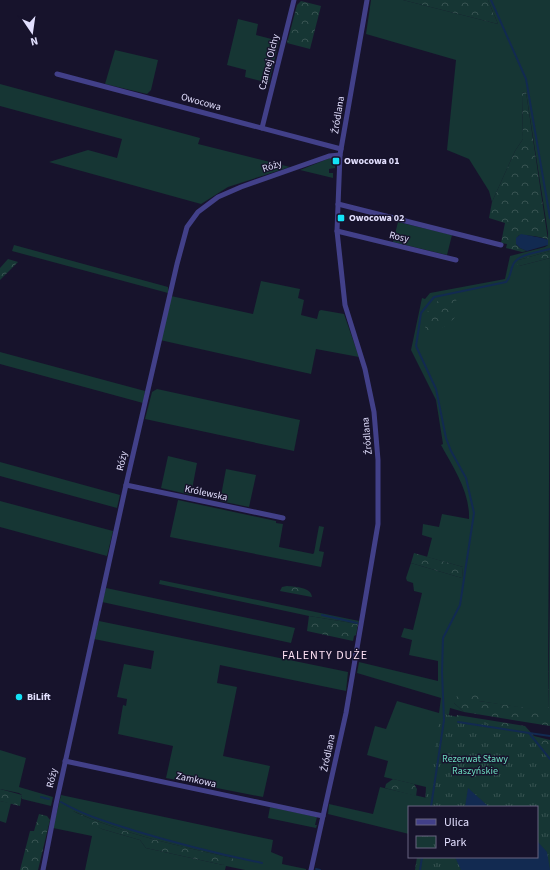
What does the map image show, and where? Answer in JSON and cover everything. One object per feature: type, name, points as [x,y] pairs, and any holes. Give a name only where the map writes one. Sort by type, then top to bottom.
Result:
[{"type":"street","name":"Czarnej Olchy","points":[[262,128],[294,0]]},
{"type":"street","name":"Źródlana","points":[[311,870],[358,650],[377,540],[380,499],[377,434],[373,401],[346,305],[338,232],[340,155],[367,0]]},
{"type":"street","name":"Owocowa","points":[[57,74],[341,149]]},
{"type":"street","name":"Róży","points":[[43,870],[65,761],[126,485],[177,264],[190,221],[206,204],[240,187],[329,156],[340,155]]},
{"type":"street","points":[[338,204],[501,245]]},
{"type":"street","name":"Rosy","points":[[338,232],[456,260]]},
{"type":"street","name":"Królewska","points":[[126,485],[283,518]]},
{"type":"street","name":"Zamkowa","points":[[65,761],[323,816]]},
{"type":"green space","points":[[371,0],[403,0],[498,24],[488,0],[550,0],[550,251],[519,260],[519,266],[550,258],[548,712],[479,701],[454,703],[464,712],[450,708],[449,715],[446,714],[433,806],[408,806],[408,834],[328,814],[329,804],[373,814],[380,787],[427,798],[426,787],[384,777],[388,761],[367,755],[375,726],[386,729],[397,701],[439,713],[441,698],[357,673],[359,662],[438,681],[438,661],[409,655],[412,640],[401,637],[404,628],[413,630],[422,593],[414,591],[413,583],[407,581],[406,578],[411,563],[462,578],[463,567],[427,557],[432,538],[422,535],[423,524],[439,527],[442,514],[469,519],[469,509],[464,490],[441,445],[443,444],[436,400],[411,350],[422,298],[425,299],[430,293],[505,279],[510,256],[545,247],[548,245],[548,233],[526,92],[522,93],[523,139],[515,151],[492,202],[489,191],[469,159],[447,150],[456,60],[366,34]]},
{"type":"green space","points":[[403,0],[488,0],[498,24]]},
{"type":"green space","points":[[301,1],[321,6],[310,49],[287,43],[297,5]]},
{"type":"green space","points":[[238,19],[258,24],[256,35],[279,41],[269,83],[245,77],[246,70],[227,65]]},
{"type":"green space","points":[[115,50],[158,60],[151,90],[147,94],[105,84]]},
{"type":"green space","points":[[0,84],[200,138],[198,144],[290,167],[228,187],[201,204],[49,162],[88,150],[117,158],[122,139],[0,106]]},
{"type":"green space","points":[[526,92],[548,240],[533,236],[518,236],[516,244],[520,248],[527,251],[522,252],[506,248],[507,244],[501,243],[505,223],[489,218],[492,202],[515,151],[523,139],[522,93]]},
{"type":"green space","points":[[330,158],[335,159],[335,168],[329,169],[329,173],[333,173],[333,178],[300,170]]},
{"type":"green space","points":[[398,222],[452,235],[447,255],[393,242]]},
{"type":"green space","points":[[14,245],[168,287],[168,293],[12,251]]},
{"type":"green space","points":[[550,251],[550,258],[519,266],[517,264],[519,260]]},
{"type":"green space","points":[[8,259],[18,262],[0,280],[0,268]]},
{"type":"green space","points":[[261,281],[300,289],[298,298],[304,300],[301,315],[317,319],[319,311],[321,310],[344,314],[359,357],[316,349],[311,374],[160,340],[171,296],[253,314]]},
{"type":"green space","points":[[455,297],[460,311],[457,316],[441,328],[425,331],[428,310],[431,306],[439,301]]},
{"type":"green space","points":[[0,352],[145,391],[143,403],[0,364]]},
{"type":"green space","points":[[157,389],[300,420],[294,451],[145,419],[152,392]]},
{"type":"green space","points":[[168,456],[197,463],[191,495],[161,488]]},
{"type":"green space","points":[[0,462],[120,495],[117,508],[0,476]]},
{"type":"green space","points":[[226,469],[256,475],[249,507],[220,501]]},
{"type":"green space","points":[[178,500],[276,521],[276,523],[283,524],[279,547],[313,554],[319,526],[324,527],[319,551],[324,552],[321,567],[170,537]]},
{"type":"green space","points":[[0,501],[113,531],[107,556],[0,527]]},
{"type":"green space","points":[[414,553],[463,567],[462,578],[411,563]]},
{"type":"green space","points":[[160,580],[359,621],[358,624],[309,616],[159,584]]},
{"type":"green space","points":[[287,586],[306,589],[312,597],[280,591],[282,587]]},
{"type":"green space","points":[[106,588],[295,628],[291,643],[102,602]]},
{"type":"green space","points":[[550,597],[550,726],[464,712],[454,703],[459,691],[479,694],[479,701],[548,711]]},
{"type":"green space","points":[[309,616],[358,624],[356,635],[354,636],[353,641],[307,631]]},
{"type":"green space","points":[[99,621],[348,672],[346,691],[220,665],[217,683],[237,687],[223,756],[270,766],[263,797],[166,778],[173,746],[118,734],[123,705],[126,706],[127,699],[117,697],[124,664],[151,669],[154,651],[94,639]]},
{"type":"green space","name":"Rezerwat Stawy Raszyńskie","points":[[440,713],[529,733],[550,761],[550,870],[415,870],[417,858],[538,858],[538,806],[425,806],[426,787],[431,773]]},
{"type":"green space","points":[[457,715],[525,726],[534,736],[550,740],[550,768],[456,719]]},
{"type":"green space","points":[[0,750],[26,758],[19,787],[53,797],[51,806],[22,799],[22,795],[19,793],[0,789]]},
{"type":"green space","points":[[393,779],[414,784],[417,789],[416,796],[385,788],[386,784]]},
{"type":"green space","points":[[0,789],[22,795],[20,806],[0,801]]},
{"type":"green space","points":[[61,795],[273,840],[271,852],[283,857],[282,864],[306,870],[245,870],[226,866],[225,870],[85,870],[92,836],[53,828]],"holes":[[[73,811],[152,839],[233,858],[223,865],[146,848],[140,840],[102,829]]]},
{"type":"green space","points":[[0,801],[11,803],[6,823],[0,821]]},
{"type":"green space","points":[[270,807],[317,817],[315,825],[317,825],[316,828],[268,818]]},
{"type":"green space","points":[[72,811],[131,833],[233,858],[233,861],[223,865],[146,848],[140,840],[102,829],[74,816]]},
{"type":"green space","points":[[39,814],[47,816],[50,820],[38,870],[20,870],[30,831],[34,831]]},
{"type":"water","points":[[521,234],[546,239],[548,240],[548,245],[527,251],[520,248],[516,244],[516,238]]},
{"type":"water","points":[[468,788],[488,806],[465,806]]},
{"type":"water","points":[[538,842],[547,852],[550,870],[461,870],[455,858],[538,858]]},
{"type":"waterway","points":[[491,0],[526,79],[550,218]]},
{"type":"waterway","points":[[431,806],[444,720],[442,672],[443,638],[460,605],[474,513],[466,478],[451,451],[446,438],[436,389],[416,346],[421,313],[434,297],[506,282],[515,261],[529,254],[550,249]]},
{"type":"waterway","points":[[322,615],[357,623]]},
{"type":"waterway","points":[[458,722],[529,733],[550,759]]},
{"type":"waterway","points":[[529,733],[550,736]]},
{"type":"waterway","points":[[41,797],[49,799]]},
{"type":"waterway","points":[[61,802],[69,807],[104,821],[132,830],[197,848],[262,863]]},
{"type":"waterway","points":[[420,870],[422,858]]},
{"type":"waterway","points":[[316,869],[320,870]]},
{"type":"place","name":"Owocowa 01","points":[[336,161]]},
{"type":"place","name":"Owocowa 02","points":[[341,218]]},
{"type":"place","name":"BiLift","points":[[19,697]]},
{"type":"district","name":"FALENTY DUŻE","points":[[325,655]]}]
